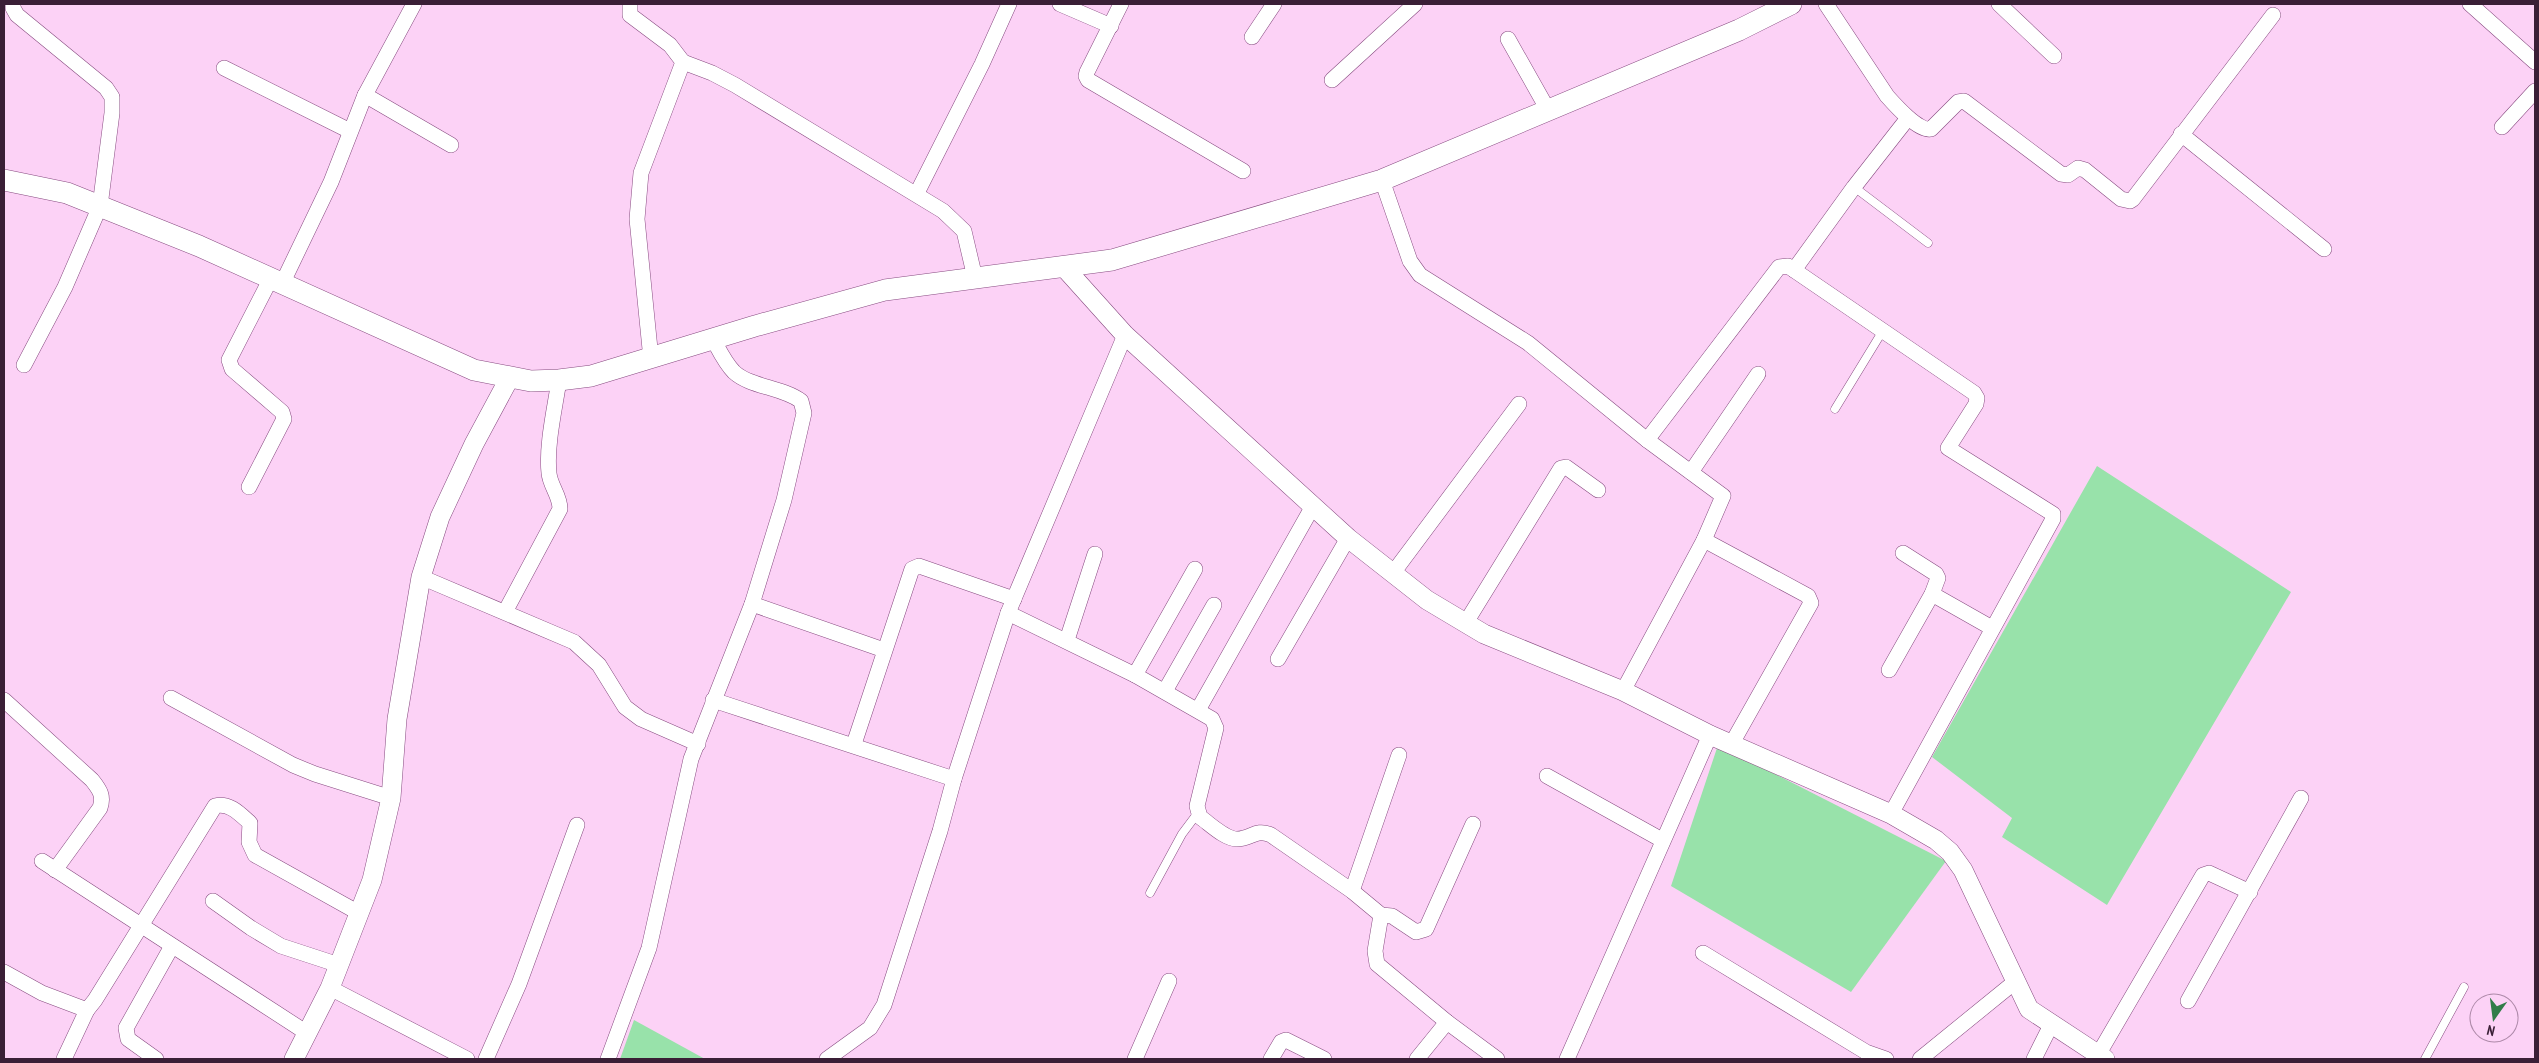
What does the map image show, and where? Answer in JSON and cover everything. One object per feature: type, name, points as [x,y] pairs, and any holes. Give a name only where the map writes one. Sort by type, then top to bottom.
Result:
[{"type":"main road","points":[[4,180],[67,193],[199,246],[474,370],[531,381],[559,380],[591,376],[885,290],[1112,260],[1382,180],[1739,30],[1792,4]]},
{"type":"street","points":[[14,4],[13,8],[17,15],[106,88],[112,98],[112,113],[100,206],[65,287],[24,365]]},
{"type":"street","points":[[249,487],[281,430],[284,419],[282,412],[232,369],[229,360],[276,281],[331,182],[365,95],[414,4]]},
{"type":"street","points":[[630,4],[630,15],[670,45],[683,62],[712,73],[735,85],[917,193],[943,211],[964,231],[975,278]]},
{"type":"street","points":[[917,193],[982,64],[1009,4]]},
{"type":"street","points":[[1060,4],[1111,26]]},
{"type":"street","points":[[1121,4],[1087,72],[1088,80],[1243,171]]},
{"type":"street","points":[[1252,37],[1274,4]]},
{"type":"street","points":[[1332,80],[1416,4]]},
{"type":"street","points":[[1826,4],[1887,96],[1908,118],[1929,131],[1958,102],[1964,101],[2061,174],[2068,175],[2078,168],[2083,169],[2121,199],[2130,201],[2273,15]]},
{"type":"street","points":[[2000,4],[2054,56]]},
{"type":"street","points":[[2470,4],[2535,62]]},
{"type":"street","points":[[1508,39],[1548,110]]},
{"type":"street","points":[[651,359],[637,219],[641,173],[683,62]]},
{"type":"street","points":[[224,68],[350,131]]},
{"type":"street","points":[[365,95],[451,145]]},
{"type":"street","points":[[2502,127],[2532,101]]},
{"type":"street","points":[[1794,270],[1854,187],[1908,118]]},
{"type":"street","points":[[2181,134],[2324,249]]},
{"type":"street","points":[[1382,180],[1410,261],[1420,275],[1528,343],[1648,440],[1723,497],[1704,540],[1623,690]]},
{"type":"street","points":[[1063,266],[1125,335],[1348,538],[1427,600],[1465,624],[1623,690],[1731,745],[1919,828],[1950,852],[1963,870],[2029,1010],[2102,1057],[2203,875],[2209,873],[2250,892]]},
{"type":"street","points":[[1648,440],[1780,267],[1788,266],[1976,396],[1976,404],[1948,446],[1949,449],[2053,514],[2053,519],[1891,814]]},
{"type":"street","points":[[827,1059],[870,1028],[884,1005],[940,831],[954,779],[1011,606],[1125,335]]},
{"type":"street","points":[[608,1059],[649,948],[691,759],[752,604],[784,500],[804,412],[801,401],[790,393],[743,378],[734,371],[713,339]]},
{"type":"street","points":[[1691,472],[1758,374]]},
{"type":"street","points":[[294,1059],[330,988],[372,880],[391,798],[397,719],[421,577],[440,517],[474,444],[510,377]]},
{"type":"street","points":[[504,612],[560,509],[560,500],[549,472],[551,432],[559,380]]},
{"type":"street","points":[[1393,573],[1519,404]]},
{"type":"street","points":[[1465,624],[1561,468],[1566,467],[1598,490]]},
{"type":"street","points":[[1198,710],[1313,506]]},
{"type":"street","points":[[1278,660],[1348,538]]},
{"type":"street","points":[[1704,540],[1808,596],[1810,603],[1731,745]]},
{"type":"street","points":[[1889,670],[1932,594],[1938,578],[1936,574],[1903,553]]},
{"type":"street","points":[[1067,640],[1095,554]]},
{"type":"street","points":[[854,744],[910,573],[915,567],[919,566],[1011,606],[1067,640],[1165,691],[1212,719],[1216,728],[1197,806],[1197,814],[1233,838],[1241,838],[1260,831],[1271,835],[1352,891],[1381,915],[1392,916],[1416,932],[1426,929],[1473,824]]},
{"type":"street","points":[[1135,675],[1195,569]]},
{"type":"street","points":[[421,577],[574,642],[599,665],[625,707],[641,719],[698,744]]},
{"type":"street","points":[[1932,594],[1992,628]]},
{"type":"street","points":[[752,604],[884,650]]},
{"type":"street","points":[[1165,691],[1214,605]]},
{"type":"street","points":[[171,698],[293,765],[315,774],[391,798]]},
{"type":"street","points":[[4,700],[100,790],[102,800],[100,808],[55,870]]},
{"type":"street","points":[[713,700],[854,744],[954,779]]},
{"type":"street","points":[[1567,1059],[1662,840],[1710,735]]},
{"type":"street","points":[[1352,891],[1399,755]]},
{"type":"street","points":[[1547,776],[1662,840]]},
{"type":"street","points":[[2188,1001],[2301,798]]},
{"type":"street","points":[[64,1059],[87,1010],[141,927],[215,806],[222,804],[230,807],[250,822],[249,842],[255,854],[359,913]]},
{"type":"street","points":[[486,1059],[519,984],[577,825]]},
{"type":"street","points":[[42,861],[141,927],[308,1033]]},
{"type":"street","points":[[213,900],[251,928],[281,946],[339,965]]},
{"type":"street","points":[[1381,915],[1375,951],[1377,964],[1447,1022],[1497,1059]]},
{"type":"street","points":[[156,1059],[128,1039],[126,1028],[172,946]]},
{"type":"street","points":[[1703,953],[1866,1052],[1886,1059]]},
{"type":"street","points":[[4,972],[42,993],[87,1010]]},
{"type":"street","points":[[1135,1059],[1169,981]]},
{"type":"street","points":[[1920,1059],[2016,981]]},
{"type":"street","points":[[330,988],[466,1059]]},
{"type":"street","points":[[1417,1059],[1447,1022]]},
{"type":"street","points":[[2034,1059],[2051,1025]]},
{"type":"street","points":[[1271,1059],[1281,1042],[1286,1040],[1324,1059]]},
{"type":"lane","points":[[1854,187],[1928,243]]},
{"type":"lane","points":[[1835,409],[1882,332]]},
{"type":"lane","points":[[1150,893],[1182,834],[1197,814]]},
{"type":"lane","points":[[2425,1059],[2464,987]]},
{"type":"green space","points":[[2097,466],[2291,592],[2107,905],[2002,837],[2012,818],[1932,757]]},
{"type":"green space","points":[[1718,745],[1946,861],[1851,992],[1671,886]]},
{"type":"green space","points":[[634,1020],[705,1059],[620,1059]]}]
